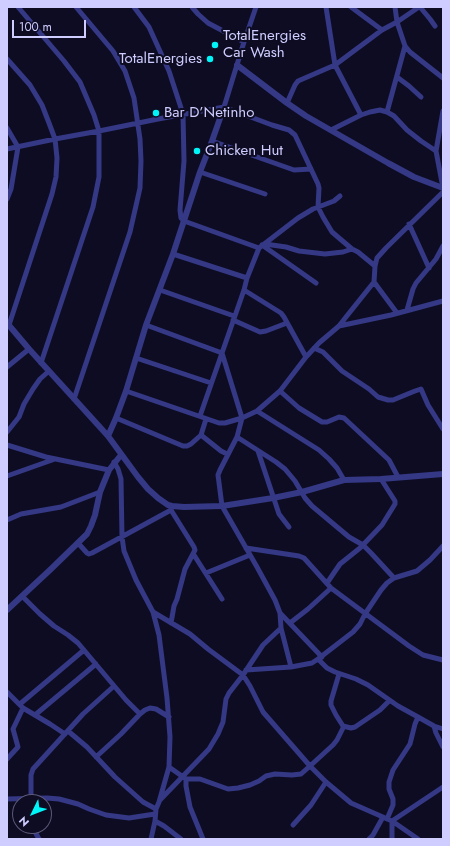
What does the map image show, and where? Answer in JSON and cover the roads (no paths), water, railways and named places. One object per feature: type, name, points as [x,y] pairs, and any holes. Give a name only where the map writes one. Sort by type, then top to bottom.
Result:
[{"type":"street","points":[[18,7],[80,82],[99,131],[99,177],[93,207],[41,362]]},
{"type":"street","points":[[74,399],[130,232],[140,188],[140,139],[138,123],[134,98],[125,71],[113,51],[76,7]]},
{"type":"street","points":[[134,7],[150,27],[169,71],[183,114],[184,161],[180,210],[181,218],[184,221],[262,245],[286,247],[299,251],[326,254],[343,252],[352,249]]},
{"type":"street","points":[[192,7],[208,23],[244,42]]},
{"type":"street","points":[[108,436],[126,391],[146,325],[160,290],[224,107],[256,7]]},
{"type":"street","points":[[326,7],[335,66],[361,115]]},
{"type":"street","points":[[351,7],[382,30]]},
{"type":"street","points":[[395,7],[397,22],[405,46],[410,52],[443,78]]},
{"type":"street","points":[[287,103],[298,81],[335,66],[382,30],[419,7],[426,13],[435,26]]},
{"type":"street","points":[[387,112],[405,46]]},
{"type":"street","points":[[7,59],[30,85],[42,105],[55,139],[56,158],[56,177],[52,194],[8,324],[108,436],[148,489],[172,508],[194,547],[194,555],[185,569],[174,606],[171,623]]},
{"type":"street","points":[[237,65],[306,116],[388,164],[414,177],[443,188]]},
{"type":"street","points":[[397,77],[421,97]]},
{"type":"street","points":[[7,149],[224,107],[292,132],[319,188],[318,207],[332,232],[375,266]]},
{"type":"street","points":[[331,130],[361,115],[380,110],[394,116],[407,130],[436,150]]},
{"type":"street","points":[[443,111],[436,150],[443,188]]},
{"type":"street","points":[[7,128],[18,147],[7,199]]},
{"type":"street","points":[[212,141],[294,170],[311,169]]},
{"type":"street","points":[[200,172],[265,194]]},
{"type":"street","points":[[126,391],[218,423],[225,423],[242,418],[257,411],[280,391],[314,348],[340,326],[374,282],[377,258],[409,224],[443,192]]},
{"type":"street","points":[[200,416],[247,278],[262,245],[298,218],[313,209],[334,201],[340,196]]},
{"type":"street","points":[[409,224],[428,268]]},
{"type":"street","points":[[262,245],[316,283]]},
{"type":"street","points":[[407,310],[416,283],[436,259],[443,246]]},
{"type":"street","points":[[172,254],[247,278]]},
{"type":"street","points":[[374,282],[397,313]]},
{"type":"street","points":[[160,290],[233,318],[260,332],[287,322]]},
{"type":"street","points":[[244,290],[284,316],[306,357]]},
{"type":"street","points":[[340,326],[443,301]]},
{"type":"street","points":[[146,325],[222,353]]},
{"type":"street","points":[[314,348],[323,352],[342,371],[369,389],[378,398],[393,400],[415,390],[421,389],[428,405],[443,429]]},
{"type":"street","points":[[7,367],[29,349]]},
{"type":"street","points":[[222,353],[242,418],[237,437],[227,454],[218,475],[222,506],[275,600],[280,613],[281,628],[291,667]]},
{"type":"street","points":[[136,358],[212,383]]},
{"type":"street","points":[[7,432],[19,417],[24,404],[33,389],[40,379],[49,371]]},
{"type":"street","points":[[280,391],[299,408],[322,422],[327,422],[339,417],[344,418],[389,460],[398,477]]},
{"type":"street","points":[[257,411],[319,450],[337,468],[344,480]]},
{"type":"street","points":[[116,418],[183,446],[191,444],[201,435],[206,419]]},
{"type":"street","points":[[201,435],[227,454]]},
{"type":"street","points":[[237,437],[285,469],[312,506],[349,537],[363,545],[394,578]]},
{"type":"street","points":[[7,445],[56,459],[109,470]]},
{"type":"street","points":[[258,451],[279,514],[289,528]]},
{"type":"street","points":[[7,610],[87,534],[95,515],[100,492],[109,470],[121,454]]},
{"type":"street","points":[[7,476],[56,459]]},
{"type":"street","points":[[114,462],[121,479],[122,537],[124,551],[136,580],[153,612],[159,635],[169,717],[169,767],[155,812],[155,821],[151,839]]},
{"type":"street","points":[[78,543],[89,554],[92,553],[154,520],[172,508],[222,506],[273,498],[302,492],[344,480],[443,474]]},
{"type":"street","points":[[327,583],[340,564],[363,545],[382,525],[395,504],[395,501],[380,479]]},
{"type":"street","points":[[7,520],[21,514],[61,507],[100,492]]},
{"type":"street","points":[[245,673],[312,663],[320,658],[353,632],[387,583],[394,578],[417,571],[443,546]]},
{"type":"street","points":[[246,548],[301,556],[331,588],[365,614],[409,646],[423,654],[443,660]]},
{"type":"street","points":[[194,555],[222,599]]},
{"type":"street","points":[[206,574],[250,555]]},
{"type":"street","points":[[290,623],[331,588]]},
{"type":"street","points":[[22,596],[40,614],[68,635],[84,650],[126,700],[140,714]]},
{"type":"street","points":[[153,612],[190,634],[208,649],[245,673],[263,712],[326,782],[351,803],[387,819],[418,839]]},
{"type":"street","points":[[280,613],[327,668],[368,685],[389,701],[434,726],[443,729]]},
{"type":"street","points":[[159,802],[185,778],[209,749],[223,722],[226,699],[229,693],[245,673],[263,645],[281,628]]},
{"type":"street","points":[[7,759],[18,747],[13,729],[21,706],[84,650]]},
{"type":"street","points":[[35,715],[96,664]]},
{"type":"street","points":[[339,674],[331,700],[331,705],[343,726],[351,728],[355,727],[380,710],[389,701]]},
{"type":"street","points":[[31,794],[30,785],[33,769],[83,714],[114,686]]},
{"type":"street","points":[[7,692],[21,706],[50,724],[67,732],[88,747],[115,778],[155,812]]},
{"type":"street","points":[[96,757],[140,714],[150,708],[156,709],[169,717]]},
{"type":"street","points":[[369,839],[387,819],[393,805],[389,782],[393,770],[410,744],[418,717]]},
{"type":"street","points":[[169,767],[185,778],[200,779],[228,789],[250,785],[266,776],[275,774],[301,774],[333,745],[341,733],[343,726]]},
{"type":"street","points":[[434,726],[443,747]]},
{"type":"street","points":[[185,778],[190,807],[203,839]]},
{"type":"street","points":[[293,825],[311,805],[326,782]]},
{"type":"street","points":[[387,819],[443,787]]},
{"type":"street","points":[[52,798],[78,804],[106,815],[129,818],[155,812]]},
{"type":"street","points":[[387,819],[392,839]]},
{"type":"street","points":[[155,821],[181,839]]},
{"type":"place","name":"TotalEnergies Car Wash","points":[[215,45]]},
{"type":"place","name":"TotalEnergies","points":[[210,59]]},
{"type":"place","name":"Bar D’Netinho","points":[[156,113]]},
{"type":"place","name":"Chicken Hut","points":[[197,151]]}]
